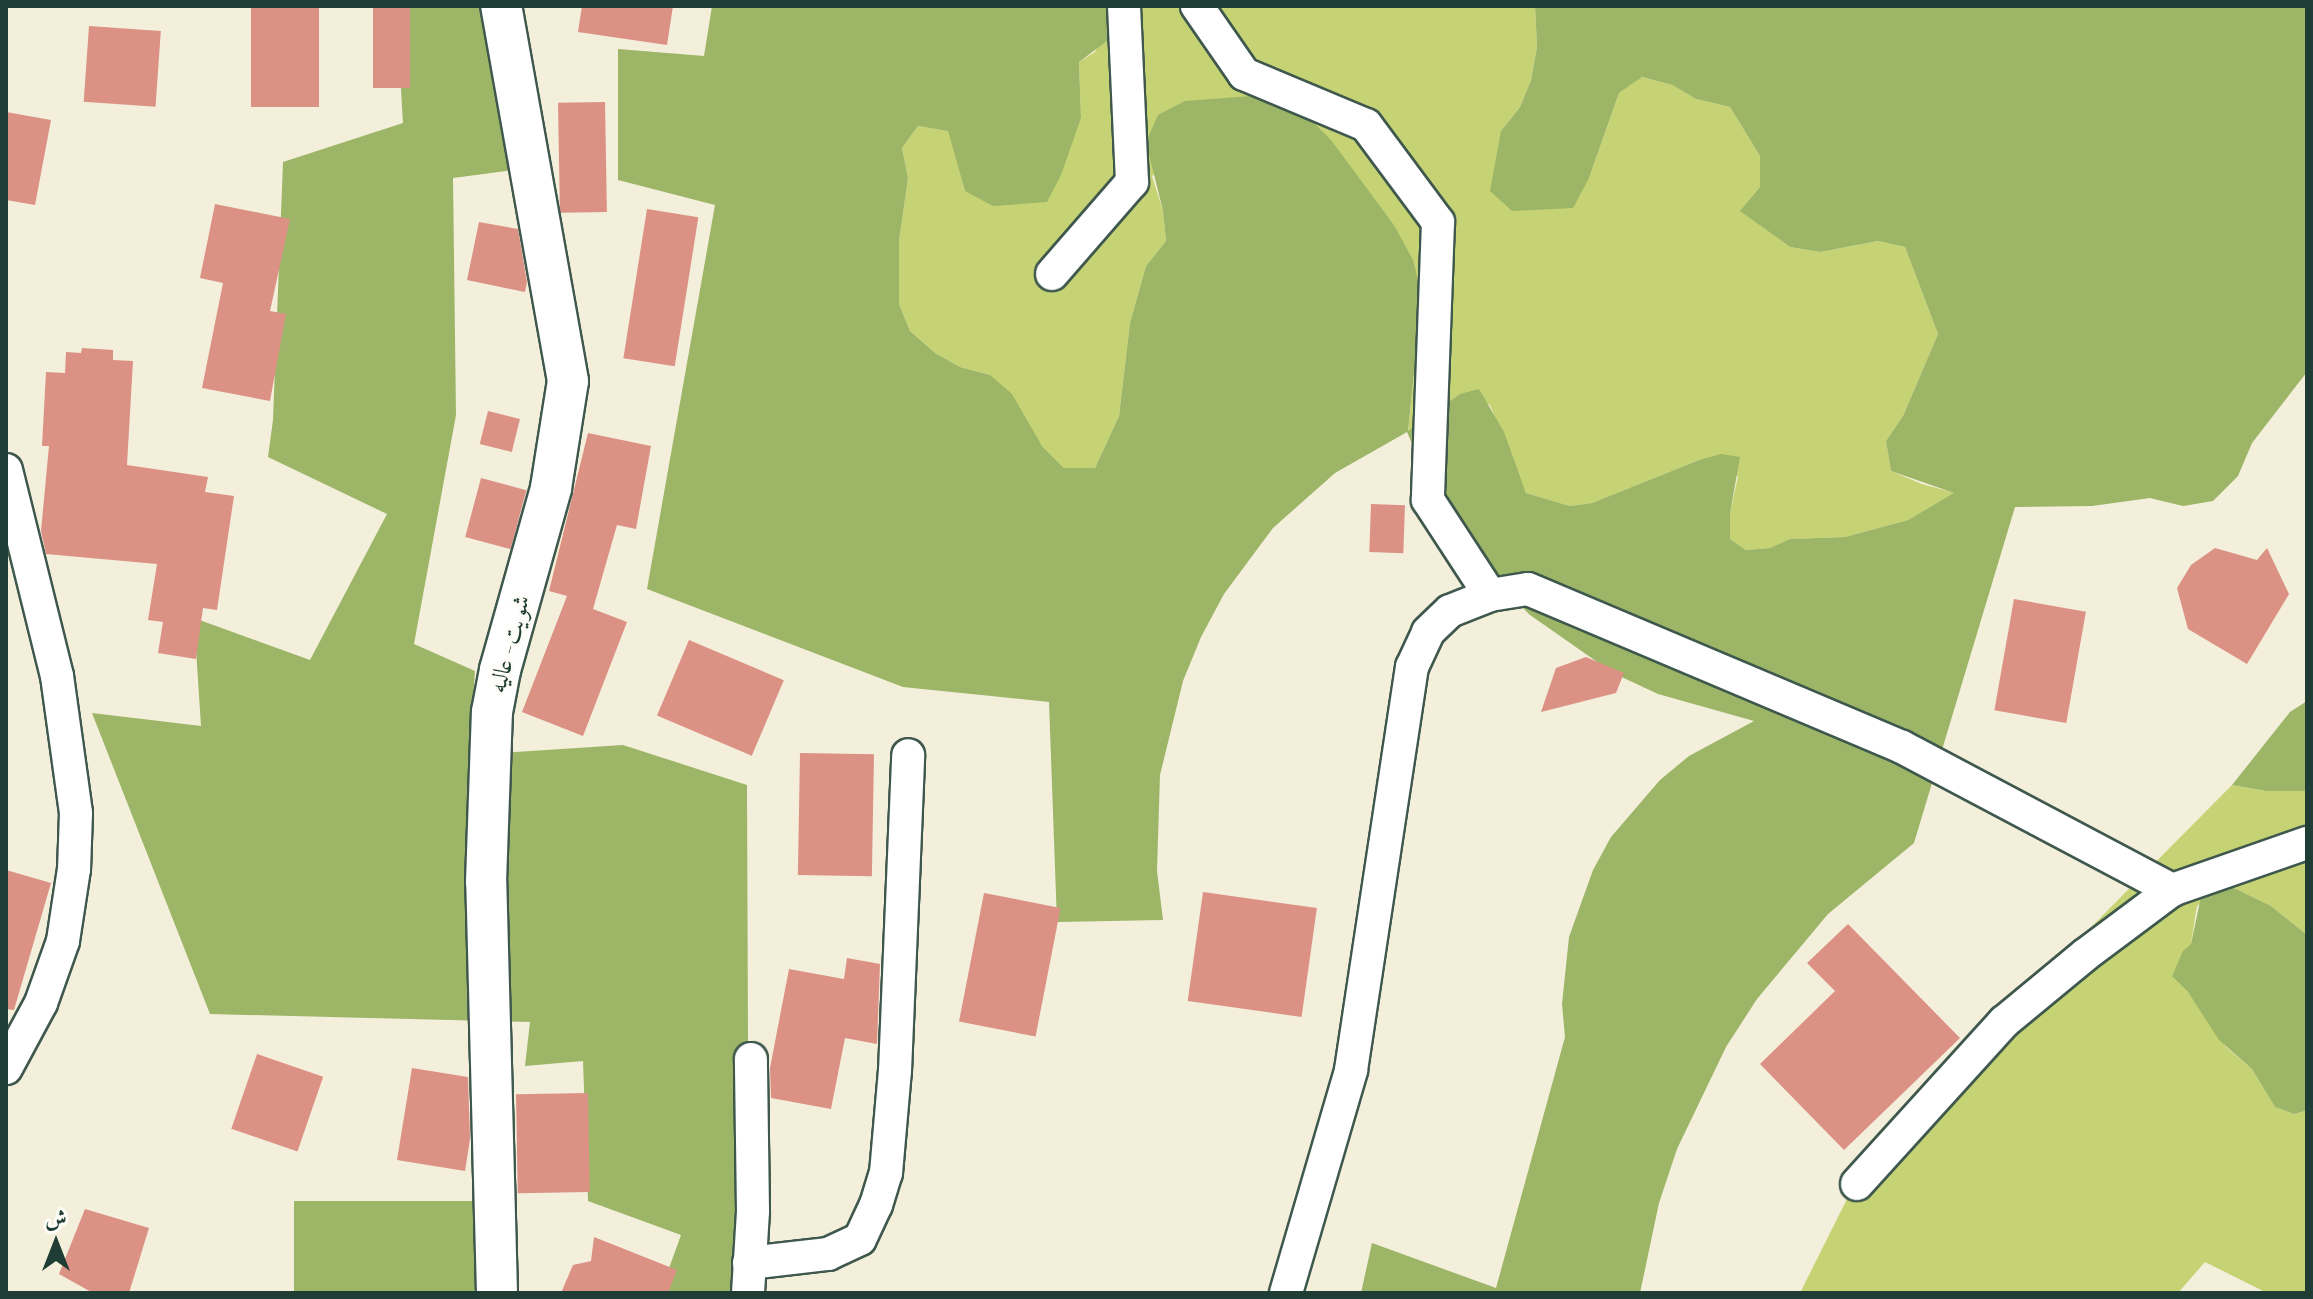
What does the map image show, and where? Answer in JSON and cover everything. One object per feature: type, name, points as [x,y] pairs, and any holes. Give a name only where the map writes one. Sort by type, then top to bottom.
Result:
[{"type":"street","name":"شويت - عاليه","points":[[497,1293],[486,882],[492,712],[500,670],[551,488],[568,381],[501,6]]},
{"type":"street","points":[[1052,274],[1132,182],[1124,6]]},
{"type":"street","points":[[1197,6],[1244,74],[1366,125],[1438,222],[1428,500],[1490,595]]},
{"type":"street","points":[[6,470],[57,676],[76,813],[74,869],[63,941],[41,1003],[6,1068]]},
{"type":"street","points":[[1286,1293],[1351,1070],[1412,667],[1428,632],[1450,611],[1490,595],[1528,589],[1902,747],[2172,890]]},
{"type":"street","points":[[751,1059],[753,1211],[748,1278],[828,1254],[860,1239],[876,1205],[886,1173],[895,1071],[908,755]]},
{"type":"street","points":[[1857,1184],[2004,1022],[2085,955],[2172,890],[2227,868],[2307,843]]},
{"type":"green space","points":[[396,6],[494,6],[514,170],[453,178],[456,415],[414,644],[475,671],[469,755],[623,745],[747,785],[749,1293],[660,1293],[681,1235],[588,1201],[583,1061],[525,1066],[530,1022],[210,1014],[92,713],[201,726],[194,618],[310,660],[387,514],[268,457],[273,420],[283,162],[403,123]]},
{"type":"green space","points":[[712,6],[1114,6],[1107,41],[1079,62],[1081,118],[1061,175],[1047,202],[993,206],[965,191],[948,131],[918,126],[902,148],[908,178],[899,241],[899,304],[910,331],[935,353],[960,367],[990,375],[1012,394],[1042,446],[1064,468],[1095,468],[1119,416],[1130,323],[1146,266],[1166,241],[1163,211],[1146,142],[1158,115],[1185,101],[1251,96],[1281,99],[1309,118],[1331,140],[1394,225],[1413,260],[1422,296],[1408,431],[1460,394],[1479,389],[1504,432],[1526,493],[1570,506],[1592,503],[1699,460],[1721,454],[1740,457],[1730,514],[1730,539],[1746,550],[1770,548],[1790,539],[1845,537],[1908,520],[1954,493],[1891,471],[1886,441],[1903,416],[1938,334],[1905,247],[1878,241],[1820,252],[1790,247],[1740,211],[1760,187],[1760,156],[1730,107],[1696,99],[1672,85],[1642,77],[1619,93],[1589,178],[1573,208],[1512,211],[1490,191],[1501,131],[1520,107],[1531,80],[1537,47],[1535,6],[2307,6],[2307,372],[2252,443],[2238,476],[2213,501],[2183,506],[2150,498],[2092,506],[2015,507],[1914,843],[1828,914],[1757,999],[1726,1047],[1677,1149],[1659,1203],[1640,1293],[1361,1293],[1372,1243],[1496,1288],[1565,1037],[1562,1004],[1569,937],[1593,870],[1611,837],[1660,780],[1689,756],[1754,721],[1658,694],[1613,673],[1530,615],[1494,579],[1424,472],[1407,432],[1335,473],[1273,528],[1224,594],[1201,637],[1183,681],[1160,775],[1157,871],[1163,920],[1057,922],[1049,702],[903,687],[647,589],[715,205],[618,180],[618,49],[704,56]]},
{"type":"green space","points":[[1114,6],[1535,6],[1537,47],[1531,80],[1520,107],[1501,131],[1589,178],[1619,93],[1641,77],[1672,85],[1696,99],[1730,107],[1760,156],[1760,187],[1741,211],[1790,247],[1820,252],[1878,241],[1905,247],[1938,334],[1903,416],[1886,441],[1891,471],[1955,493],[1908,520],[1845,537],[1790,539],[1771,548],[1746,550],[1730,539],[1730,514],[1738,476],[1699,460],[1592,503],[1570,506],[1526,493],[1490,405],[1460,394],[1408,432],[1422,296],[1394,225],[1350,167],[1251,96],[1152,176],[1163,211],[1166,241],[1146,266],[1130,323],[1119,416],[1095,468],[1064,468],[1042,446],[990,375],[960,367],[935,353],[910,331],[899,304],[899,241],[908,178],[902,148],[918,126],[949,131],[965,191],[1069,145],[1081,118],[1079,62],[1095,52]]},
{"type":"green space","points":[[2307,701],[2307,791],[2266,791],[2232,785],[2290,712]]},
{"type":"green space","points":[[2232,785],[2266,791],[2307,791],[2307,935],[2271,906],[2226,884],[2197,906],[2191,944],[2172,975],[2188,992],[2226,1047],[2252,1069],[2275,1107],[2294,1114],[2305,1111],[2307,1106],[2307,1293],[2267,1293],[2205,1262],[2178,1293],[1800,1293],[1873,1147]]},
{"type":"green space","points":[[2226,884],[2271,906],[2307,935],[2305,1111],[2294,1114],[2275,1107],[2252,1069],[2219,1040],[2188,992],[2172,976],[2183,951],[2191,944],[2202,892]]},
{"type":"green space","points":[[294,1201],[496,1201],[496,1293],[294,1293]]},
{"type":"building","points":[[251,6],[319,6],[319,107],[251,107]]},
{"type":"building","points":[[373,6],[410,6],[410,88],[373,88]]},
{"type":"building","points":[[582,6],[673,6],[667,45],[578,32]]},
{"type":"building","points":[[89,26],[161,31],[156,107],[84,102]]},
{"type":"building","points":[[605,102],[607,212],[560,213],[558,103]]},
{"type":"building","points":[[6,112],[51,120],[35,205],[6,200]]},
{"type":"building","points":[[215,204],[290,219],[270,311],[286,314],[270,401],[202,388],[223,283],[200,278]]},
{"type":"building","points":[[647,209],[698,217],[675,366],[623,358]]},
{"type":"building","points":[[479,222],[518,229],[527,282],[525,292],[467,280]]},
{"type":"building","points":[[82,348],[113,350],[113,360],[133,361],[127,465],[208,477],[205,492],[234,496],[217,610],[203,608],[196,659],[158,653],[163,622],[148,620],[157,564],[46,554],[41,531],[49,446],[42,446],[46,372],[65,373],[66,352],[81,353]]},
{"type":"building","points":[[488,411],[520,419],[512,452],[480,444]]},
{"type":"building","points":[[588,433],[651,446],[636,529],[617,525],[593,609],[627,622],[583,736],[522,712],[567,596],[549,591]]},
{"type":"building","points":[[481,478],[526,490],[511,549],[465,537]]},
{"type":"building","points":[[1371,504],[1405,505],[1403,553],[1369,552]]},
{"type":"building","points":[[2215,548],[2257,560],[2267,548],[2289,594],[2247,664],[2188,629],[2177,588],[2191,565]]},
{"type":"building","points":[[2014,599],[2086,612],[2066,723],[1994,710]]},
{"type":"building","points":[[689,640],[784,680],[752,756],[657,715]]},
{"type":"building","points":[[1586,657],[1624,673],[1616,693],[1541,712],[1556,668]]},
{"type":"building","points":[[800,753],[874,754],[872,876],[798,875]]},
{"type":"building","points":[[6,870],[51,883],[14,1010],[6,1009]]},
{"type":"building","points":[[1203,892],[1317,908],[1302,1017],[1188,1001]]},
{"type":"building","points":[[984,893],[1061,908],[1036,1036],[959,1022]]},
{"type":"building","points":[[1848,924],[1960,1038],[1844,1150],[1760,1064],[1835,991],[1807,963]]},
{"type":"building","points":[[847,958],[880,964],[877,1044],[845,1038],[831,1109],[771,1098],[770,1068],[789,969],[844,979]]},
{"type":"building","points":[[257,1054],[323,1077],[297,1151],[231,1129]]},
{"type":"building","points":[[412,1068],[468,1077],[470,1139],[465,1171],[397,1160]]},
{"type":"building","points":[[588,1093],[590,1192],[518,1193],[516,1094]]},
{"type":"building","points":[[85,1209],[149,1228],[129,1293],[93,1293],[59,1274]]},
{"type":"building","points":[[594,1237],[677,1270],[668,1293],[561,1293],[573,1265],[591,1261]]}]
